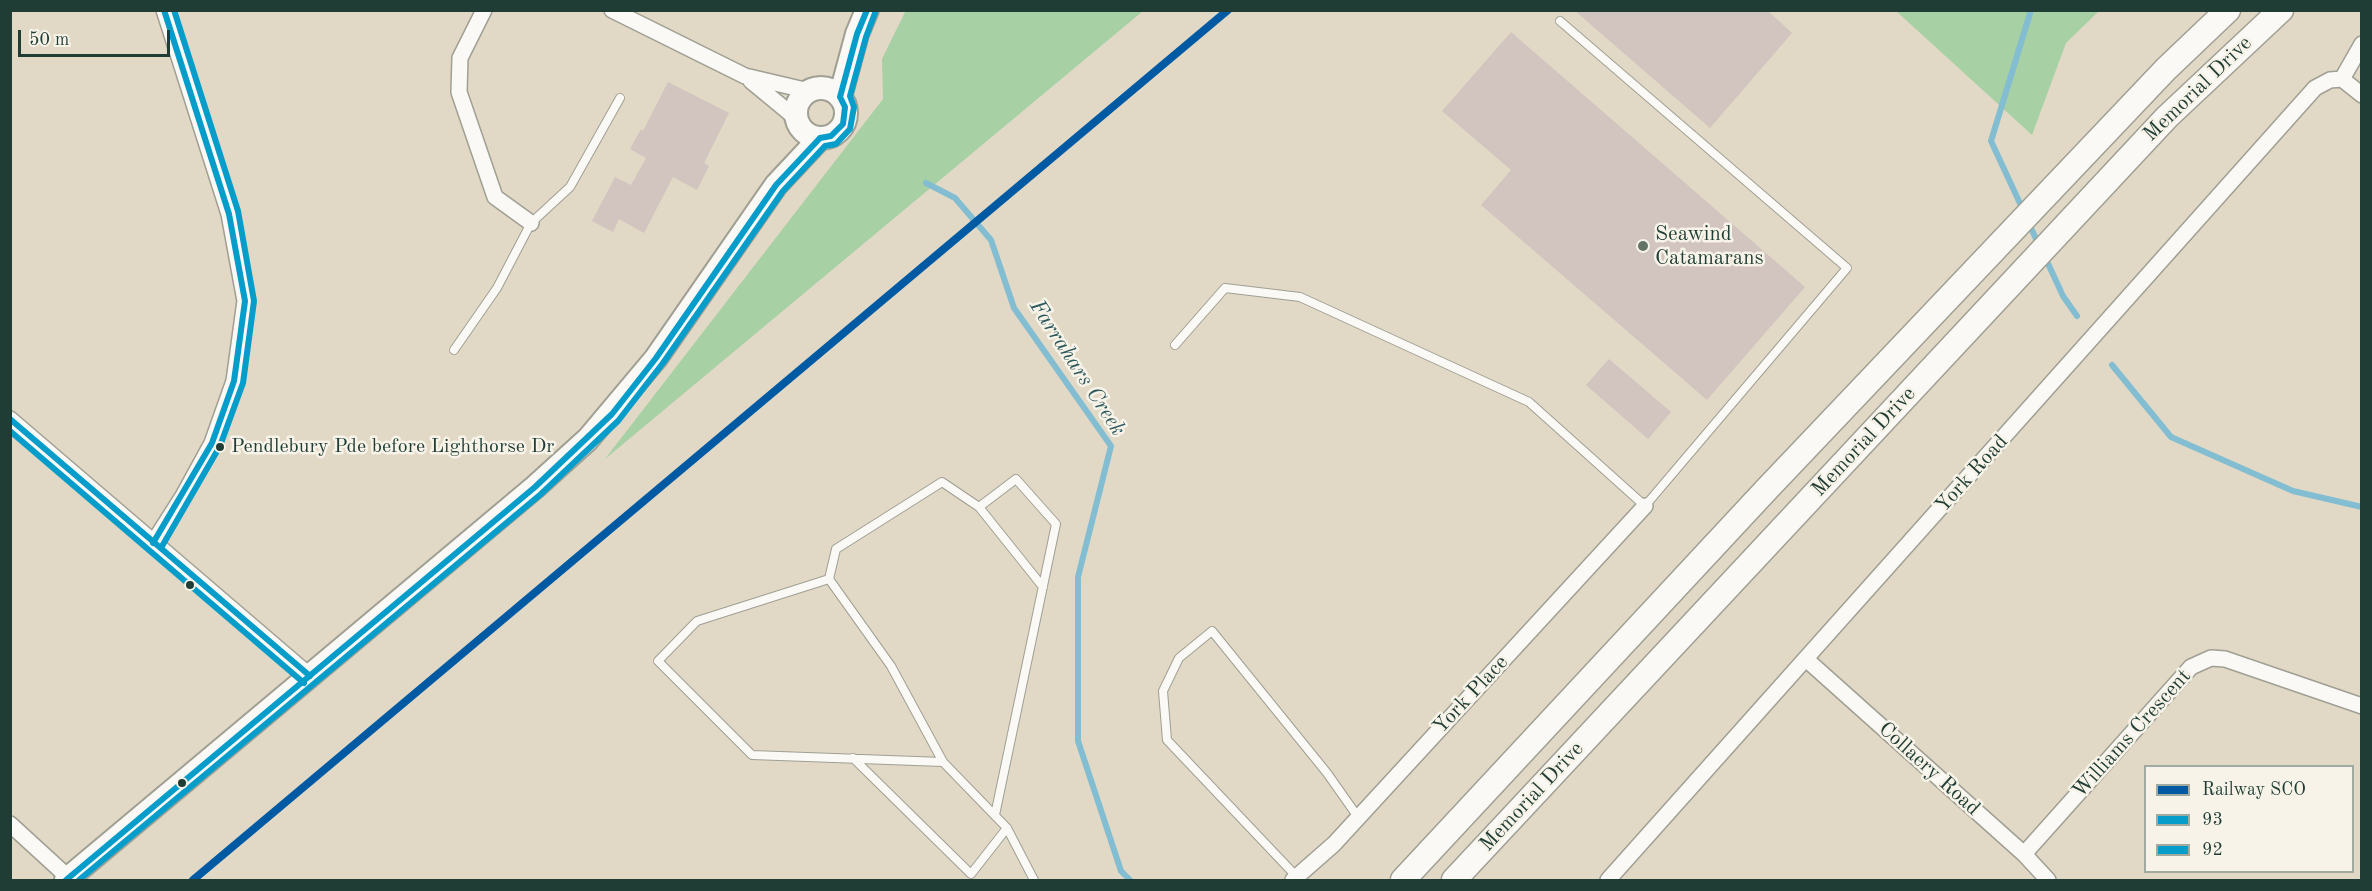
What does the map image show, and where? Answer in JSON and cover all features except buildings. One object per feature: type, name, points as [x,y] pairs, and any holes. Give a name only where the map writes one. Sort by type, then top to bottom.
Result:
[{"type":"main road","points":[[840,97],[857,34],[867,10]]},
{"type":"main road","name":"Memorial Drive","points":[[1403,880],[1766,490],[2166,69],[2228,10]]},
{"type":"main road","name":"Memorial Drive","points":[[1454,880],[2167,117],[2281,10]]},
{"type":"main road","points":[[776,185],[798,122],[799,102],[813,90],[857,34]]},
{"type":"main road","points":[[798,122],[805,132],[820,138],[831,136],[843,124],[845,107],[840,97],[833,92],[813,90]]},
{"type":"main road","points":[[67,879],[561,465],[604,423],[656,358],[776,185],[820,138]]},
{"type":"street","points":[[153,543],[183,496],[212,443],[234,381],[245,301],[229,214],[164,10]]},
{"type":"street","points":[[484,10],[460,58],[459,92],[495,196],[531,223]]},
{"type":"street","points":[[612,10],[745,76],[798,122]]},
{"type":"street","points":[[2361,44],[2342,79],[2361,95]]},
{"type":"street","points":[[745,76],[813,90]]},
{"type":"street","name":"York Road","points":[[1608,880],[1807,660],[2315,88],[2330,80],[2342,79]]},
{"type":"street","points":[[10,419],[310,676]]},
{"type":"street","name":"York Place","points":[[1295,879],[1358,817],[1645,506]]},
{"type":"street","name":"Williams Crescent","points":[[2024,854],[2191,667],[2211,658],[2224,658],[2361,706]]},
{"type":"street","name":"Collaery Road","points":[[1807,660],[2024,854],[2048,880]]},
{"type":"street","points":[[10,824],[67,879]]},
{"type":"lane","points":[[1175,345],[1225,288],[1300,297],[1529,402],[1645,506],[1847,268],[1560,21]]},
{"type":"lane","points":[[454,350],[497,288],[531,223],[570,187],[620,98]]},
{"type":"lane","points":[[979,507],[1016,479],[1056,524],[995,815]]},
{"type":"lane","points":[[1034,880],[1007,828],[943,762],[891,666],[829,579],[836,549],[942,482],[979,507],[1043,587]]},
{"type":"lane","points":[[829,579],[697,621],[658,661],[752,755],[943,762]]},
{"type":"lane","points":[[1295,879],[1167,740],[1163,691],[1179,658],[1212,631],[1327,773],[1358,817]]},
{"type":"lane","points":[[853,758],[970,877],[1007,828]]},
{"type":"green space","points":[[906,10],[1143,11],[605,459],[883,99],[882,59]]},
{"type":"green space","points":[[1896,11],[2099,11],[2066,43],[2032,135]]},
{"type":"waterway","points":[[2024,212],[1991,141],[2031,10]]},
{"type":"waterway","name":"Farrahars Creek","points":[[926,183],[955,198],[991,240],[1014,308],[1111,446],[1078,577],[1078,741],[1121,871],[1130,880]]},
{"type":"waterway","points":[[2028,222],[2039,245]]},
{"type":"waterway","points":[[2045,257],[2063,296],[2077,316]]},
{"type":"waterway","points":[[2112,365],[2171,437],[2293,491],[2362,507]]},
{"type":"rail line","name":"SCO","points":[[193,880],[1228,10]]},
{"type":"transit line","name":"93","points":[[153,543],[212,443],[234,381],[245,301],[229,214],[164,10]]},
{"type":"transit line","name":"92","points":[[161,548],[220,446],[243,383],[254,301],[238,211],[174,10]]},
{"type":"transit line","name":"93","points":[[66,880],[535,487],[612,414],[656,358],[776,185],[820,138],[831,136],[843,124],[845,107],[840,97],[857,34],[867,10]]},
{"type":"transit line","name":"92","points":[[79,880],[541,494],[618,421],[663,363],[783,191],[825,146],[836,144],[850,129],[854,107],[850,96],[875,13]]},
{"type":"transit line","name":"93","points":[[10,419],[310,676]]},
{"type":"transit line","name":"92","points":[[10,431],[304,683]]},
{"type":"place","name":"Seawind Catamarans","points":[[1643,246]]},
{"type":"place","name":"Pendlebury Pde before Lighthorse Dr","points":[[220,447]]}]
